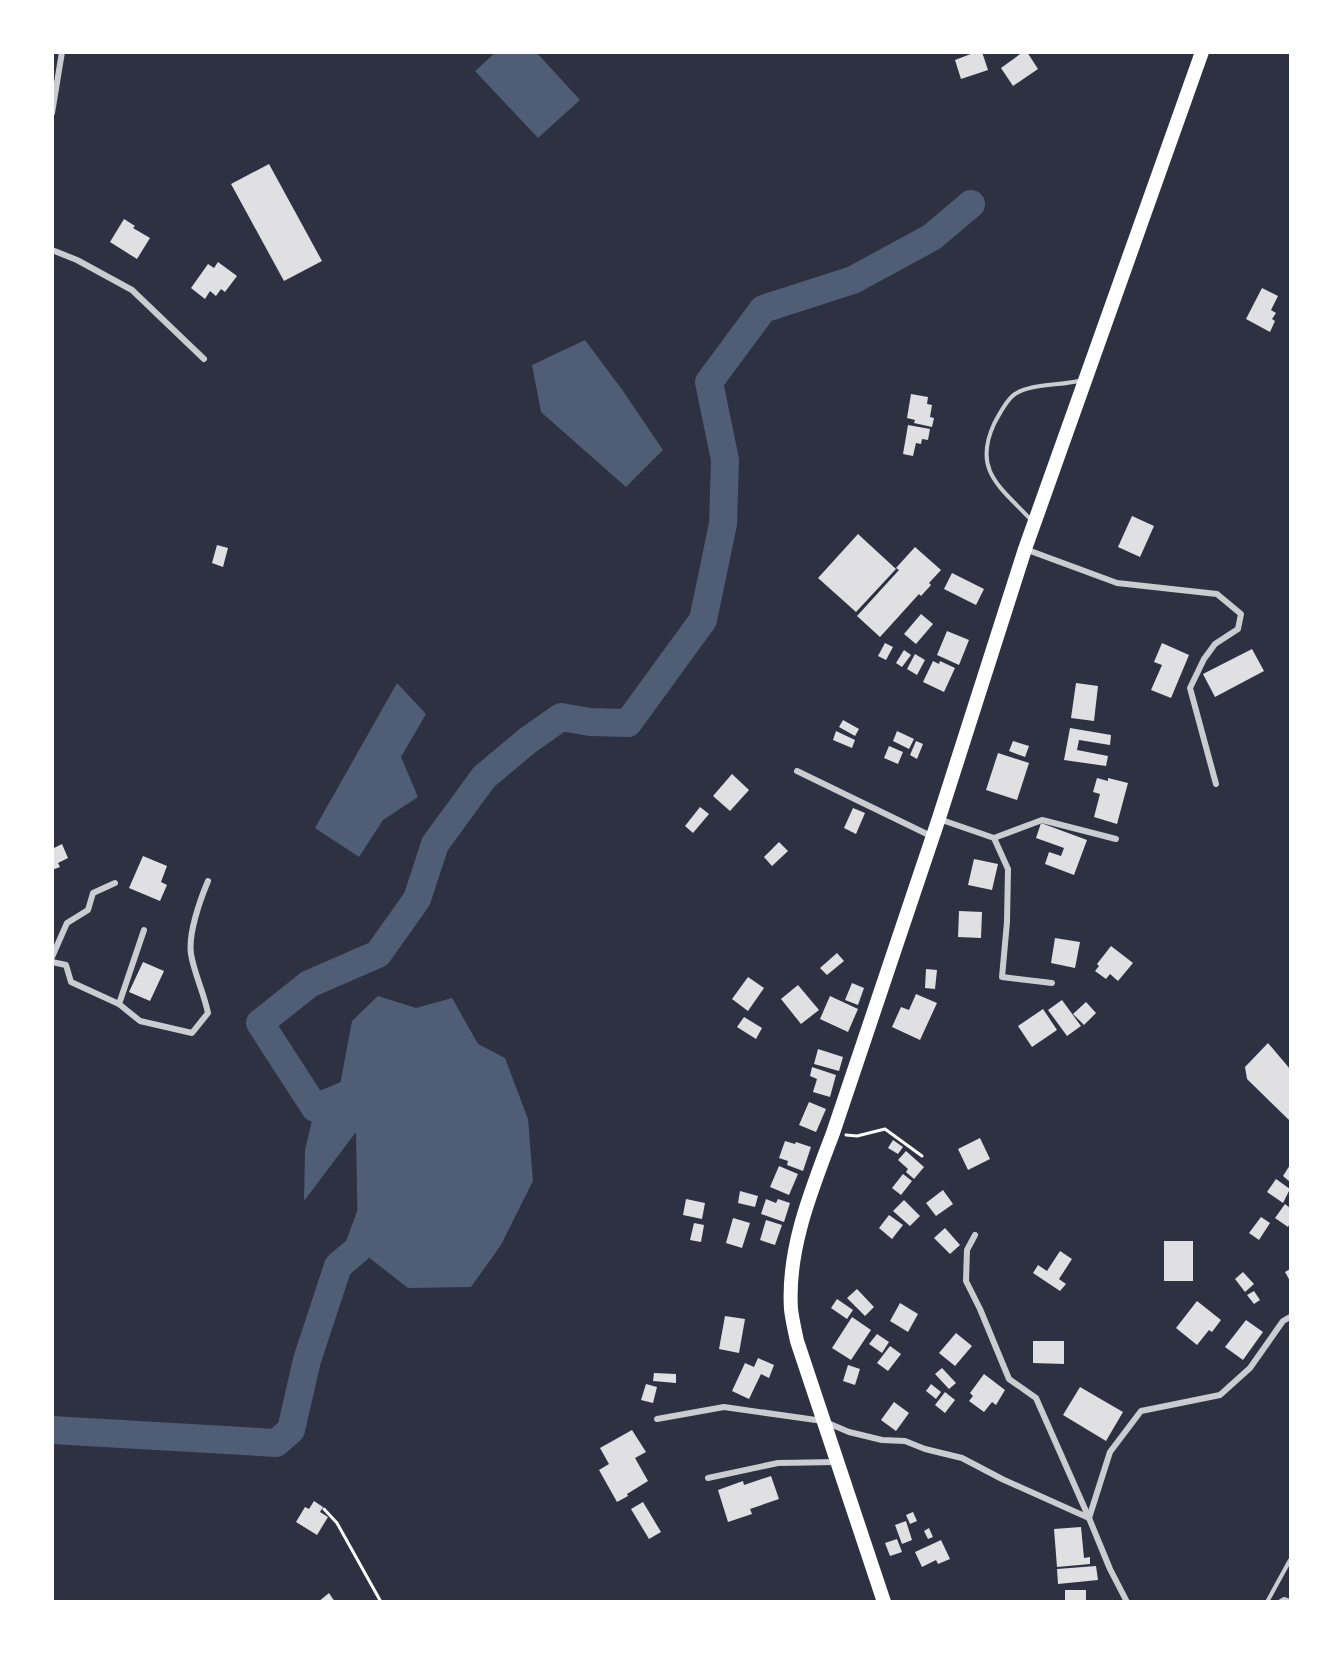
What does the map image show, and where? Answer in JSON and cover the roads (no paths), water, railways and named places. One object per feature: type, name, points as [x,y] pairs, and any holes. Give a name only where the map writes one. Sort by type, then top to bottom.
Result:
[{"type":"main road","points":[[884,1602],[797,1341],[791,1310],[792,1272],[798,1238],[814,1183],[939,818],[1025,549],[1202,52]]},
{"type":"street","points":[[52,113],[62,52]]},
{"type":"street","points":[[52,250],[77,260],[132,290],[204,359]]},
{"type":"street","points":[[1025,549],[1117,583],[1217,594],[1241,614],[1238,629],[1215,644],[1204,658],[1190,688],[1216,784]]},
{"type":"street","points":[[797,771],[931,836]]},
{"type":"street","points":[[939,818],[994,838],[1042,820],[1116,839]]},
{"type":"street","points":[[994,838],[1008,869],[1007,922],[1002,977],[1052,983]]},
{"type":"street","points":[[52,962],[66,964],[71,982],[119,1004],[140,1021],[192,1033],[208,1013],[205,994],[191,953],[196,909],[208,881]]},
{"type":"street","points":[[52,957],[67,923],[88,910],[93,893],[115,884]]},
{"type":"street","points":[[119,1004],[144,930]]},
{"type":"street","points":[[975,1235],[967,1250],[966,1281],[1009,1379],[1036,1398],[1110,1569],[1127,1602]]},
{"type":"street","points":[[1089,1518],[1110,1452],[1141,1411],[1220,1395],[1250,1368],[1283,1321],[1290,1317]]},
{"type":"street","points":[[657,1419],[724,1407],[823,1421],[849,1432],[882,1440],[905,1442],[962,1458],[1002,1479],[1089,1518]]},
{"type":"street","points":[[708,1478],[778,1463],[838,1462]]},
{"type":"lane","points":[[1034,523],[998,487],[986,462],[987,439],[1014,394],[1030,388],[1085,380]]},
{"type":"lane","points":[[1267,1602],[1290,1560]]},
{"type":"lane","points":[[1279,1602],[1284,1599],[1290,1601]]},
{"type":"water","points":[[495,53],[537,53],[580,100],[538,138],[475,71]]},
{"type":"water","points":[[585,340],[663,450],[626,487],[541,412],[532,365]]},
{"type":"water","points":[[397,683],[426,714],[401,757],[418,797],[383,820],[359,857],[315,828]]},
{"type":"water","points":[[378,996],[416,1008],[452,998],[478,1044],[505,1058],[528,1119],[533,1181],[501,1245],[471,1287],[408,1288],[358,1249],[356,1132],[304,1201],[305,1150],[315,1108],[340,1085],[352,1021]]},
{"type":"waterway","points":[[351,1093],[315,1108],[260,1023],[309,984],[378,954],[417,899],[435,844],[484,777],[527,741],[561,717],[590,722],[628,723],[703,620],[723,524],[725,460],[709,382],[763,309],[853,280],[932,237],[971,204]]},
{"type":"waterway","points":[[52,1430],[276,1443],[291,1430],[307,1360],[338,1266],[358,1249],[371,1214]]}]
